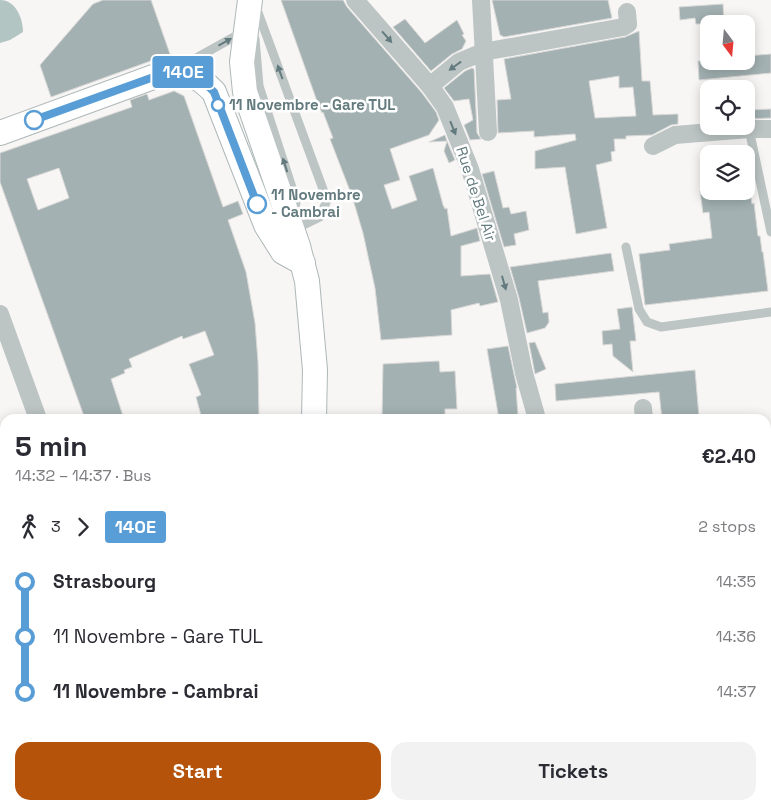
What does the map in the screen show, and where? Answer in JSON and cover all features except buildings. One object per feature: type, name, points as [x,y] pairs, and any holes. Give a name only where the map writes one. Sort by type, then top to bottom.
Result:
[{"type":"main road","points":[[251,0],[242,62],[246,92],[303,263],[310,299],[315,370],[314,414]]},
{"type":"main road","points":[[0,133],[176,69],[200,78],[214,92],[266,226],[283,252],[303,263]]},
{"type":"street","name":"Rue de Bel Air","points":[[355,0],[430,86],[445,107],[470,169],[509,300],[524,373],[536,414]]},
{"type":"street","points":[[481,0],[488,132]]},
{"type":"street","points":[[430,86],[459,62],[483,52],[603,34],[628,24],[627,12]]},
{"type":"street","points":[[755,129],[771,129]]},
{"type":"street","points":[[653,146],[675,135],[700,133]]},
{"type":"street","points":[[0,314],[36,414]]},
{"type":"lane","points":[[251,0],[259,86],[296,200],[293,230]]},
{"type":"lane","points":[[251,0],[327,200],[320,217],[293,230],[266,226]]},
{"type":"lane","points":[[176,69],[245,31]]},
{"type":"lane","points":[[750,135],[771,232]]},
{"type":"lane","points":[[626,247],[639,309],[647,322],[661,327],[771,312]]},
{"type":"shaded area","points":[[0,0],[10,3],[18,11],[23,32],[10,40],[0,43]]},
{"type":"bus line","name":"140E","points":[[34,120],[176,69],[200,78],[214,92],[257,204]]},
{"type":"place","name":"11 Novembre - Gare TUL","points":[[218,105]]},
{"type":"place","name":"11 Novembre - Cambrai","points":[[257,204]]}]
